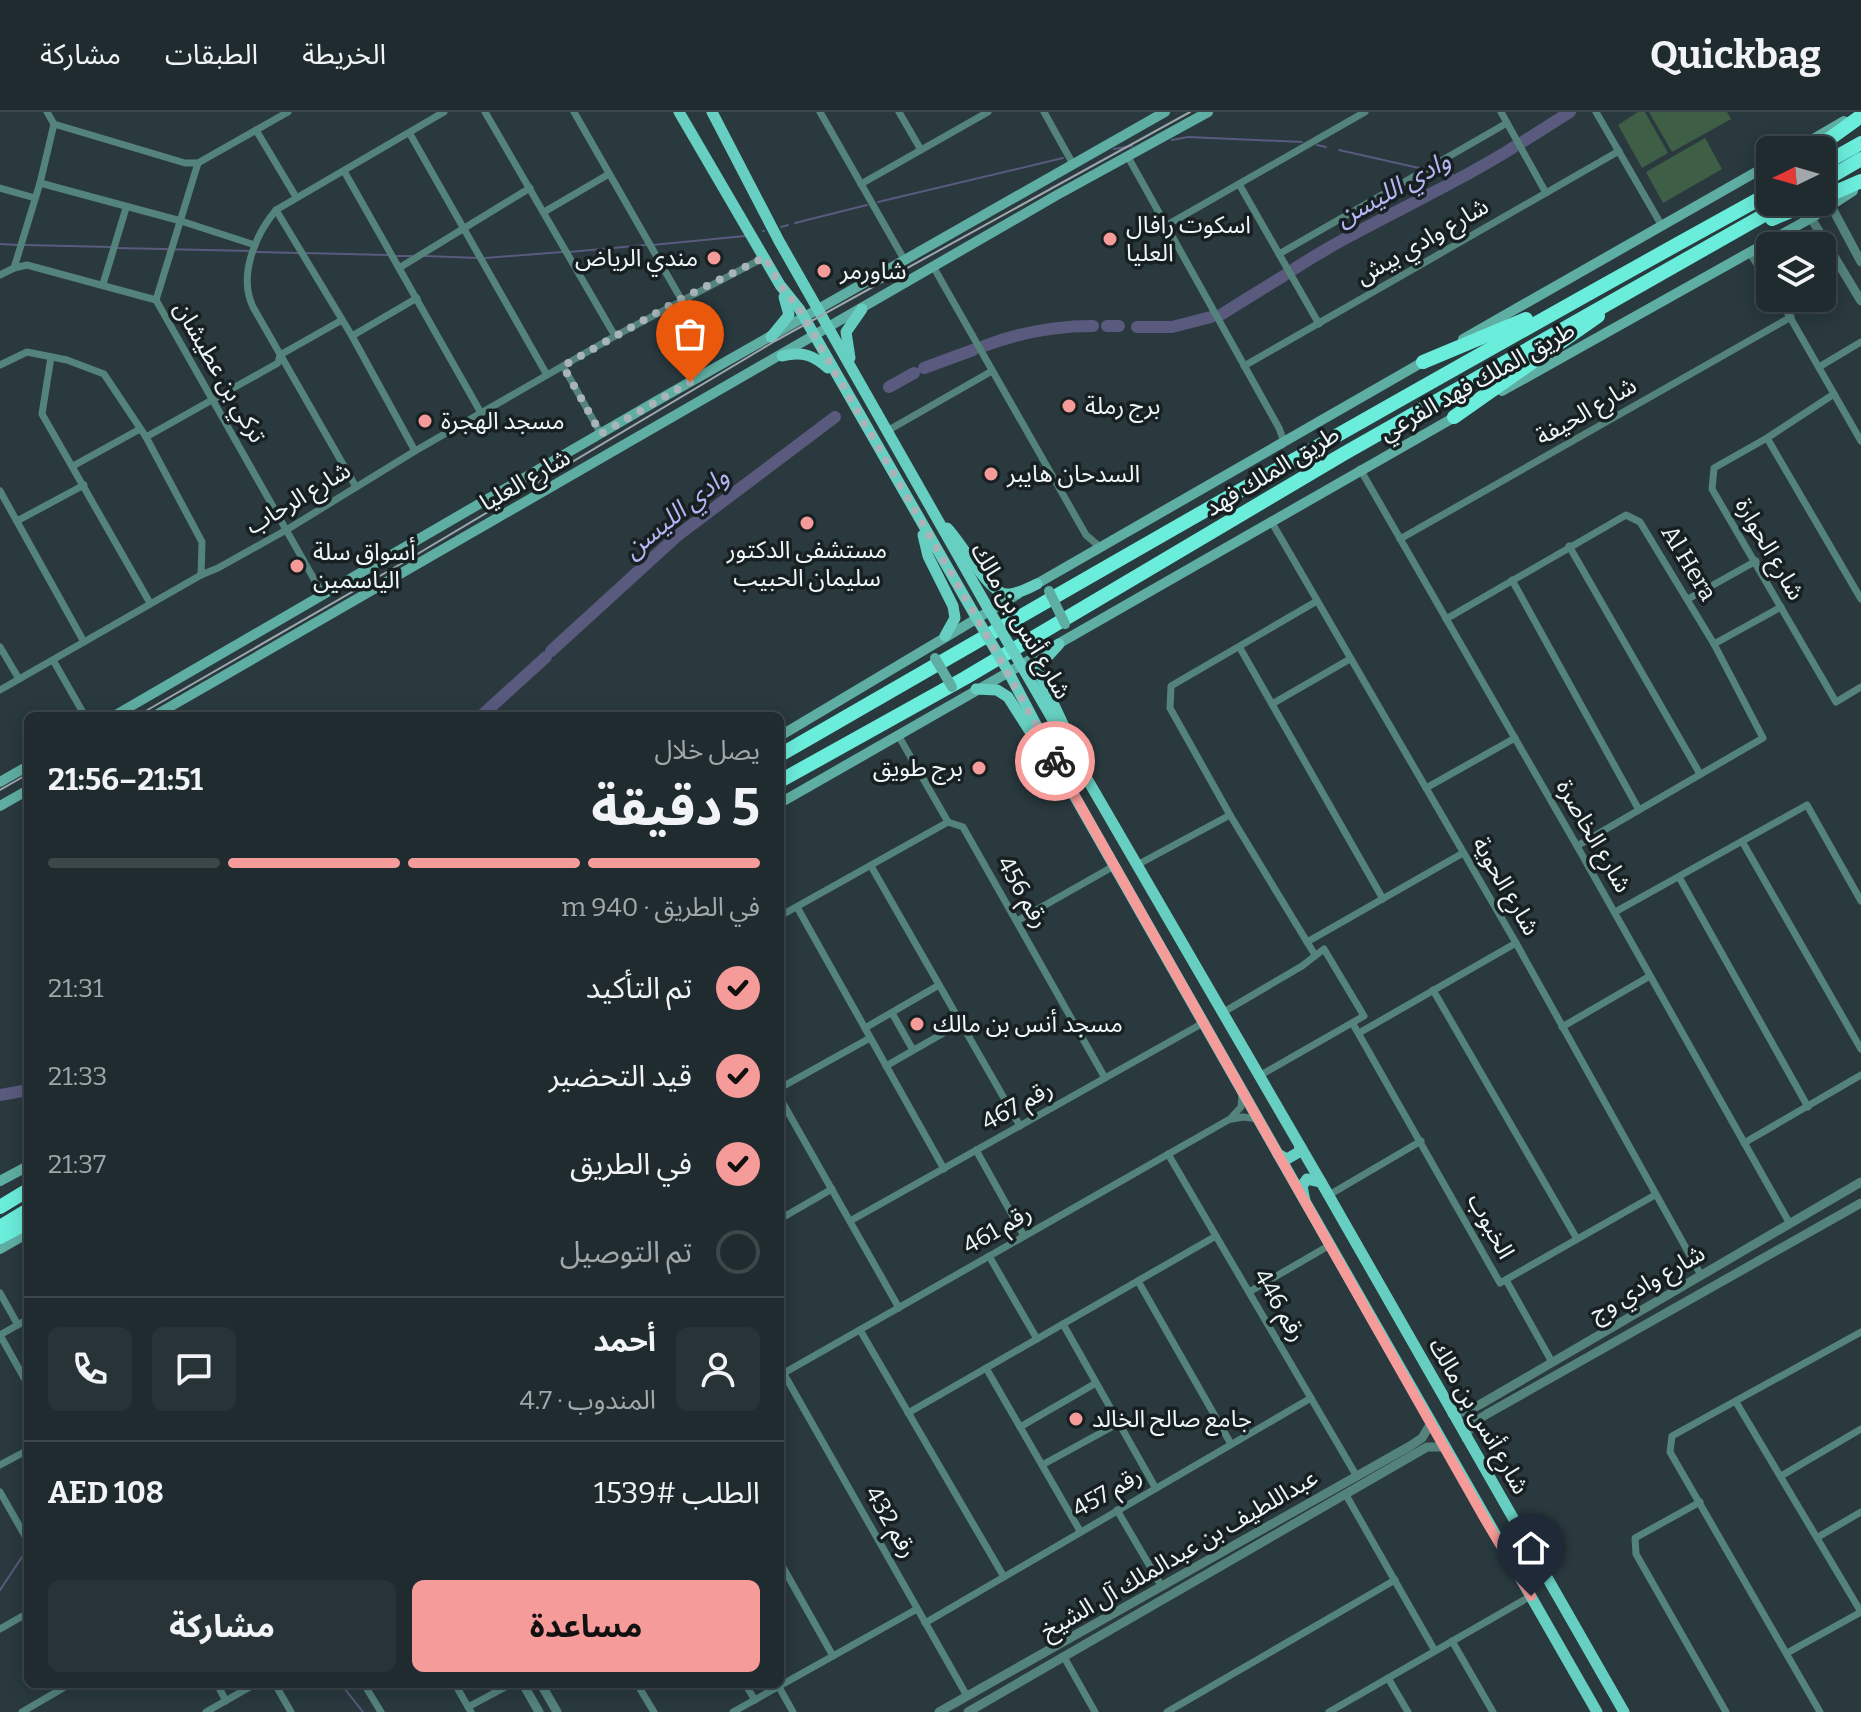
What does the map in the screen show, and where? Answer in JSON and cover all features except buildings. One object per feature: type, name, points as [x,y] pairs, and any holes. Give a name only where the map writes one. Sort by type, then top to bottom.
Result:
[{"type":"highway","points":[[1832,136],[1860,114]]},
{"type":"highway","points":[[1836,157],[1861,143]]},
{"type":"highway","points":[[1836,174],[1861,159]]},
{"type":"highway","points":[[1836,196],[1861,183]]},
{"type":"highway","points":[[1707,228],[1756,192]]},
{"type":"highway","name":"طريق الملك فهد","points":[[784,753],[1585,294],[1756,201]]},
{"type":"highway","name":"طريق الملك فهد","points":[[784,779],[975,672],[1345,453],[1763,216]]},
{"type":"highway","points":[[1713,245],[1780,216]]},
{"type":"highway","points":[[1454,417],[1586,327],[1630,291]]},
{"type":"highway","points":[[1423,362],[1585,294]]},
{"type":"highway","points":[[0,1207],[24,1192]]},
{"type":"highway","points":[[0,1227],[24,1212]]},
{"type":"highway","points":[[0,1237],[24,1224]]},
{"type":"main road","points":[[679,112],[780,285],[804,319],[920,523],[928,556],[953,606],[955,618],[945,636]]},
{"type":"main road","name":"شارع أنس بن مالك","points":[[712,112],[779,241],[989,610],[1329,1195],[1624,1712]]},
{"type":"main road","name":"شارع العليا","points":[[121,712],[1165,112]]},
{"type":"main road","name":"شارع العليا","points":[[161,712],[1208,112]]},
{"type":"main road","points":[[1820,136],[1860,114]]},
{"type":"main road","name":"طريق الملك فهد الفرعي","points":[[784,734],[976,617],[1756,172]]},
{"type":"main road","name":"طريق الملك فهد الفرعي","points":[[784,801],[1360,469],[1811,218]]},
{"type":"main road","points":[[771,337],[789,315],[780,285]]},
{"type":"main road","points":[[853,371],[846,332],[862,309]]},
{"type":"main road","points":[[782,356],[807,354],[835,374]]},
{"type":"main road","points":[[935,515],[962,543],[994,590],[1006,595],[1037,584]]},
{"type":"main road","name":"شارع أنس بن مالك","points":[[920,523],[1008,671],[1114,866],[1597,1712]]},
{"type":"main road","points":[[1059,572],[1051,581],[1049,591],[1065,624],[1074,630],[1091,626]]},
{"type":"main road","points":[[1059,644],[1040,665],[1040,675],[1065,726],[1079,766]]},
{"type":"main road","points":[[921,653],[935,658],[952,687],[948,706]]},
{"type":"main road","points":[[976,689],[997,690],[1008,697],[1062,774]]},
{"type":"main road","points":[[0,782],[24,768]]},
{"type":"main road","points":[[0,806],[24,792]]},
{"type":"main road","points":[[1278,1154],[1287,1159],[1299,1152],[1300,1146]]},
{"type":"main road","points":[[0,1181],[24,1168]]},
{"type":"main road","points":[[1305,1201],[1302,1186],[1307,1179],[1321,1182]]},
{"type":"main road","points":[[0,1249],[24,1235]]},
{"type":"street","points":[[47,112],[54,124],[185,163],[198,163],[288,112]]},
{"type":"street","points":[[356,487],[247,294],[246,281],[263,226],[276,210],[410,134],[442,112]]},
{"type":"street","points":[[485,112],[615,336]]},
{"type":"street","points":[[574,112],[681,299]]},
{"type":"street","points":[[820,112],[905,261]]},
{"type":"street","points":[[899,112],[921,150]]},
{"type":"street","points":[[861,184],[988,112]]},
{"type":"street","points":[[1044,112],[1073,164]]},
{"type":"street","points":[[1167,225],[1365,112]]},
{"type":"street","points":[[1501,112],[1546,193]]},
{"type":"street","points":[[1596,112],[1662,226]]},
{"type":"street","points":[[1279,254],[1507,123]]},
{"type":"street","points":[[14,268],[54,124]]},
{"type":"street","points":[[256,130],[296,197]]},
{"type":"street","points":[[410,134],[547,375]]},
{"type":"street","name":"شارع وادي بيش","points":[[1244,366],[1619,151]]},
{"type":"street","points":[[1128,157],[1282,434],[1282,445]]},
{"type":"street","name":"تركي بن عطيشان","points":[[198,163],[156,300],[323,595]]},
{"type":"street","points":[[344,171],[481,413]]},
{"type":"street","points":[[544,212],[609,174]]},
{"type":"street","points":[[40,183],[181,221],[255,245]]},
{"type":"street","points":[[1239,184],[1319,324]]},
{"type":"street","points":[[0,188],[35,198]]},
{"type":"street","points":[[399,268],[530,188]]},
{"type":"street","points":[[103,284],[126,208]]},
{"type":"street","points":[[276,210],[352,336],[415,451]]},
{"type":"street","points":[[1835,216],[1861,262]]},
{"type":"street","points":[[1811,218],[1861,301]]},
{"type":"street","points":[[1749,252],[1756,263]]},
{"type":"street","name":"شارع الرحاب","points":[[0,690],[150,603],[288,529],[415,451],[615,336],[765,257]]},
{"type":"street","points":[[0,275],[27,265],[156,300]]},
{"type":"street","points":[[934,268],[1086,535],[1101,548]]},
{"type":"street","points":[[352,336],[417,298]]},
{"type":"street","points":[[1788,312],[1861,441]]},
{"type":"street","name":"شارع الحيفة","points":[[1400,539],[1791,317]]},
{"type":"street","points":[[146,437],[278,363],[280,355],[342,320]]},
{"type":"street","points":[[1819,367],[1861,342]]},
{"type":"street","points":[[0,365],[27,352],[104,374],[146,437],[202,542],[201,575]]},
{"type":"street","points":[[51,357],[42,414],[150,603]]},
{"type":"street","points":[[563,366],[601,434]]},
{"type":"street","points":[[887,431],[992,371]]},
{"type":"street","name":"شارع الحوارة","points":[[1834,394],[1714,468],[1712,489],[1836,702],[1861,687]]},
{"type":"street","points":[[73,466],[140,429]]},
{"type":"street","points":[[1767,438],[1861,599]]},
{"type":"street","name":"شارع الخاصرة","points":[[1360,469],[1790,1224]]},
{"type":"street","points":[[17,521],[84,485]]},
{"type":"street","points":[[0,491],[84,642]]},
{"type":"street","name":"Al Hera","points":[[1446,619],[1620,517],[1626,515],[1640,522],[1714,644],[1763,738],[1700,774]]},
{"type":"street","name":"شارع الحوية","points":[[1271,521],[1516,943],[1701,1275]]},
{"type":"street","points":[[1569,546],[1700,774],[1577,846]]},
{"type":"street","points":[[1688,599],[1756,561]]},
{"type":"street","points":[[1512,580],[1639,810]]},
{"type":"street","points":[[1315,955],[1230,815],[1170,708],[1171,686],[1317,601]]},
{"type":"street","points":[[1714,644],[1781,607]]},
{"type":"street","points":[[0,647],[19,679]]},
{"type":"street","points":[[1240,648],[1383,899]]},
{"type":"street","points":[[1272,704],[1350,659]]},
{"type":"street","points":[[53,660],[83,712]]},
{"type":"street","name":"رقم 456","points":[[898,735],[948,822],[963,827],[1105,1078]]},
{"type":"street","points":[[1426,788],[1515,738]]},
{"type":"street","points":[[1615,912],[1807,805],[1858,888],[1861,901]]},
{"type":"street","points":[[1137,865],[1230,815]]},
{"type":"street","points":[[784,914],[948,822]]},
{"type":"street","points":[[1743,843],[1861,1049]]},
{"type":"street","points":[[1307,942],[1463,853]]},
{"type":"street","points":[[871,866],[1020,1126]]},
{"type":"street","points":[[1017,921],[1114,866]]},
{"type":"street","points":[[1679,877],[1808,1107]]},
{"type":"street","points":[[797,907],[944,1169]]},
{"type":"street","points":[[1359,1033],[1516,943]]},
{"type":"street","points":[[1222,1013],[1302,966],[1324,949],[1364,1016],[1259,1076]]},
{"type":"street","points":[[1562,1027],[1650,976]]},
{"type":"street","points":[[865,1028],[939,985]]},
{"type":"street","points":[[1433,990],[1577,1239]]},
{"type":"street","points":[[892,1013],[913,1050]]},
{"type":"street","points":[[886,1066],[961,1023]]},
{"type":"street","name":"رقم 467","points":[[850,1221],[1203,1023]]},
{"type":"street","name":"الخبوب","points":[[1353,1024],[1500,1283],[1655,1195]]},
{"type":"street","points":[[784,1086],[870,1038]]},
{"type":"street","points":[[1744,1143],[1861,1075]]},
{"type":"street","points":[[1230,1119],[1241,1107],[1242,1091]]},
{"type":"street","points":[[784,1105],[899,1308]]},
{"type":"street","points":[[1230,1119],[1259,1119]]},
{"type":"street","name":"رقم 461","points":[[784,1369],[860,1330],[1230,1119]]},
{"type":"street","points":[[1329,1195],[1421,1141]]},
{"type":"street","points":[[976,1150],[1024,1236]]},
{"type":"street","name":"رقم 446","points":[[1168,1154],[1356,1475]]},
{"type":"street","name":"شارع وادي وج","points":[[1452,1414],[1481,1404],[1861,1182]]},
{"type":"street","points":[[784,1217],[832,1189]]},
{"type":"street","name":"شارع وادي وج","points":[[1466,1438],[1471,1424],[1487,1414],[1861,1203]]},
{"type":"street","points":[[908,1413],[1216,1236]]},
{"type":"street","points":[[1249,1292],[1330,1245]]},
{"type":"street","points":[[989,1256],[1037,1339]]},
{"type":"street","points":[[1506,1280],[1552,1362]]},
{"type":"street","points":[[1138,1281],[1231,1444]]},
{"type":"street","points":[[0,1293],[18,1325]]},
{"type":"street","points":[[24,1321],[0,1335],[24,1378]]},
{"type":"street","points":[[1063,1324],[1155,1487]]},
{"type":"street","points":[[860,1330],[1004,1577]]},
{"type":"street","points":[[1820,1712],[1670,1452],[1672,1436],[1861,1332]]},
{"type":"street","points":[[986,1368],[1080,1531]]},
{"type":"street","name":"رقم 432","points":[[784,1374],[967,1696]]},
{"type":"street","points":[[1020,1427],[1096,1383]]},
{"type":"street","name":"رقم 457","points":[[925,1623],[1311,1398]]},
{"type":"street","points":[[1736,1402],[1861,1612],[1787,1653]]},
{"type":"street","points":[[1481,1404],[1487,1414]]},
{"type":"street","points":[[1042,1465],[1119,1423]]},
{"type":"street","name":"عبداللطيف بن عبدالملك آل الشيخ","points":[[974,1711],[1346,1495],[1408,1453],[1431,1423]]},
{"type":"street","points":[[1781,1476],[1861,1429]]},
{"type":"street","name":"عبداللطيف بن عبدالملك آل الشيخ","points":[[939,1712],[1356,1475],[1427,1447],[1445,1447]]},
{"type":"street","points":[[0,1465],[24,1452]]},
{"type":"street","points":[[1,1494],[24,1534]]},
{"type":"street","points":[[1323,1495],[1328,1505]]},
{"type":"street","points":[[1346,1495],[1435,1651]]},
{"type":"street","points":[[1700,1502],[1635,1538],[1636,1554],[1726,1712]]},
{"type":"street","points":[[1117,1510],[1162,1587]]},
{"type":"street","points":[[1818,1537],[1861,1512]]},
{"type":"street","points":[[784,1569],[833,1656]]},
{"type":"street","points":[[1167,1712],[1395,1580]]},
{"type":"street","points":[[1329,1712],[1531,1596]]},
{"type":"street","points":[[784,1684],[917,1609]]},
{"type":"street","points":[[0,1629],[24,1615]]},
{"type":"street","points":[[1452,1641],[1493,1712]]},
{"type":"street","points":[[1064,1657],[1095,1712]]},
{"type":"street","points":[[1388,1678],[1408,1712]]},
{"type":"street","points":[[22,1712],[34,1709],[64,1688]]},
{"type":"street","points":[[219,1688],[226,1701]]},
{"type":"street","points":[[212,1711],[248,1688]]},
{"type":"street","points":[[277,1688],[291,1712]]},
{"type":"street","points":[[366,1688],[381,1712]]},
{"type":"street","points":[[457,1688],[469,1710],[505,1688]]},
{"type":"street","points":[[525,1688],[539,1712]]},
{"type":"street","points":[[543,1688],[557,1712]]},
{"type":"street","points":[[639,1688],[654,1712]]},
{"type":"street","points":[[748,1688],[755,1700]]},
{"type":"street","points":[[733,1712],[777,1688]]},
{"type":"street","points":[[780,1688],[793,1712]]},
{"type":"green space","points":[[1638,112],[1645,112],[1668,153],[1642,168],[1618,125]]},
{"type":"green space","points":[[1649,112],[1727,112],[1731,119],[1672,152]]},
{"type":"green space","points":[[1705,138],[1722,169],[1663,203],[1646,172]]},
{"type":"waterway","name":"وادي الليسن","points":[[1524,141],[1570,112]]},
{"type":"waterway","points":[[1172,140],[1188,137],[1302,142]]},
{"type":"waterway","points":[[1317,145],[1326,147]]},
{"type":"waterway","points":[[1114,149],[1132,146]]},
{"type":"waterway","name":"وادي الليسن","points":[[1294,269],[1514,147]]},
{"type":"waterway","points":[[1339,150],[1419,168]]},
{"type":"waterway","points":[[878,202],[1063,158]]},
{"type":"waterway","points":[[1434,171],[1462,177]]},
{"type":"waterway","points":[[795,223],[867,205]]},
{"type":"waterway","points":[[781,227],[788,225]]},
{"type":"waterway","points":[[652,245],[745,236]]},
{"type":"waterway","points":[[0,244],[19,245]]},
{"type":"waterway","points":[[25,245],[111,247]]},
{"type":"waterway","points":[[569,252],[646,245]]},
{"type":"waterway","points":[[117,248],[251,251]]},
{"type":"waterway","points":[[257,252],[299,253]]},
{"type":"waterway","points":[[485,258],[562,252]]},
{"type":"waterway","points":[[305,253],[387,255]]},
{"type":"waterway","points":[[397,256],[415,256]]},
{"type":"waterway","points":[[425,256],[479,258]]},
{"type":"waterway","name":"وادي الليسن","points":[[1222,314],[1285,275]]},
{"type":"waterway","name":"وادي الليسن","points":[[1137,327],[1172,327],[1211,317]]},
{"type":"waterway","name":"وادي الليسن","points":[[984,346],[1038,331],[1093,326]]},
{"type":"waterway","name":"وادي الليسن","points":[[1107,326],[1119,326]]},
{"type":"waterway","name":"وادي الليسن","points":[[924,368],[973,350]]},
{"type":"waterway","name":"وادي الليسن","points":[[889,387],[914,373]]},
{"type":"waterway","name":"وادي الليسن","points":[[551,651],[677,536],[835,417]]},
{"type":"waterway","name":"وادي الليسن","points":[[485,712],[546,657]]},
{"type":"waterway","name":"وادي الليسن","points":[[0,1095],[24,1091]]},
{"type":"waterway","points":[[0,1590],[24,1554]]},
{"type":"waterway","points":[[344,1688],[363,1712]]},
{"type":"railway","points":[[144,712],[404,562],[775,341],[1190,112]]},
{"type":"railway","points":[[0,790],[24,776]]},
{"type":"way so far","points":[[690,382],[601,434],[563,366],[681,299],[765,257],[780,285],[800,310],[1008,671],[1055,761]]},
{"type":"place","name":"اسكوت رافال العليا","points":[[1110,239]]},
{"type":"place","name":"مندي الرياض","points":[[714,258]]},
{"type":"place","name":"شاورمر","points":[[824,271]]},
{"type":"place","name":"برج رملة","points":[[1069,406]]},
{"type":"place","name":"مسجد الهجرة","points":[[425,421]]},
{"type":"place","name":"السدحان هايبر","points":[[991,474]]},
{"type":"place","name":"مستشفى الدكتور سليمان الحبيب","points":[[807,523]]},
{"type":"place","name":"أسواق سلة الياسمين","points":[[297,566]]},
{"type":"place","name":"برج طويق","points":[[979,768]]},
{"type":"place","name":"مسجد أنس بن مالك","points":[[917,1024]]},
{"type":"place","name":"جامع صالح الخالد","points":[[1076,1419]]},
{"type":"route","points":[[1055,761],[1531,1596]]}]
